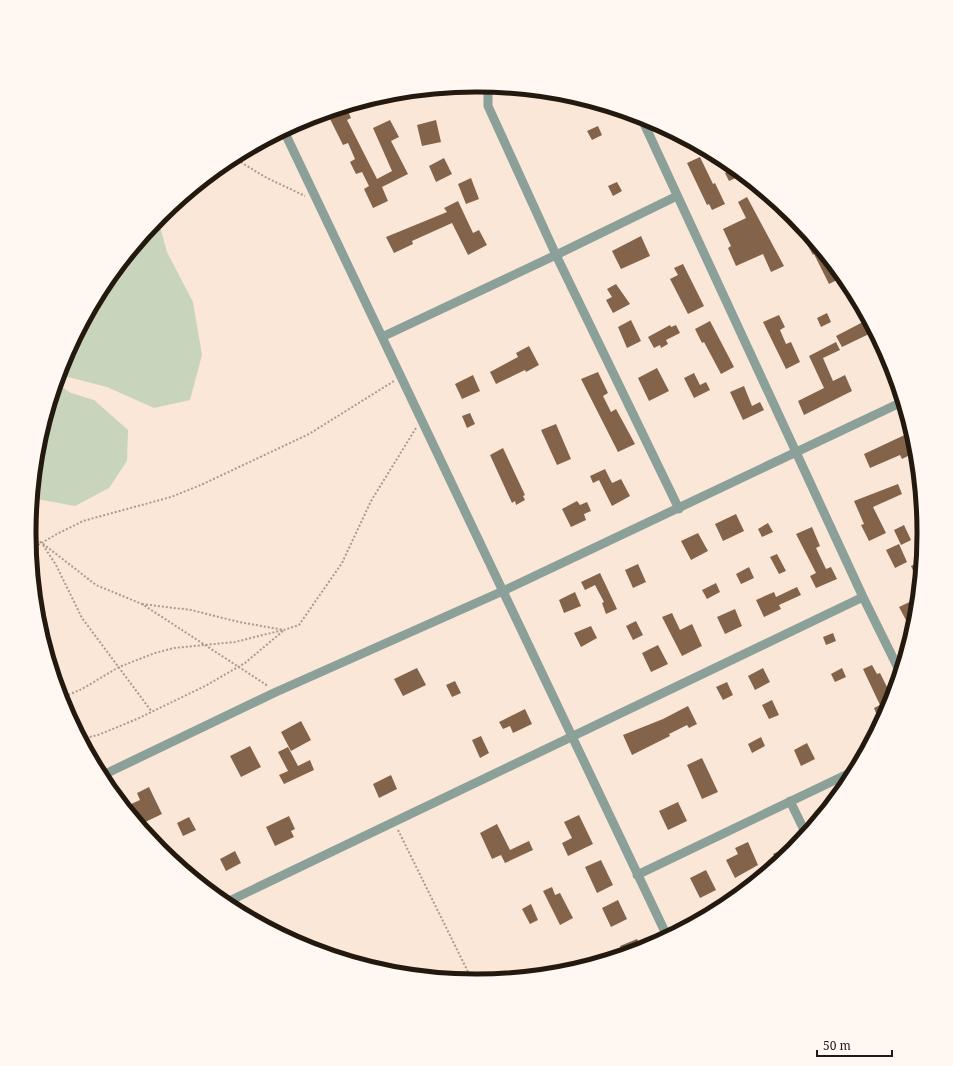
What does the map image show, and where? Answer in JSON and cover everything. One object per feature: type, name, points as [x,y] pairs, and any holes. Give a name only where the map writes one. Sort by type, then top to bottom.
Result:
[{"type":"street","points":[[488,92],[488,106],[556,255],[679,509]]},
{"type":"street","points":[[645,126],[863,597],[897,665]]},
{"type":"street","points":[[286,136],[665,931]]},
{"type":"street","points":[[382,337],[677,196]]},
{"type":"street","points":[[107,773],[276,692],[503,591],[679,509],[898,404]]},
{"type":"street","points":[[233,899],[863,597]]},
{"type":"street","points":[[637,874],[845,775]]},
{"type":"street","points":[[790,801],[803,828]]},
{"type":"path","points":[[240,162],[265,177],[308,198]]},
{"type":"path","points":[[36,546],[83,521],[171,497],[204,484],[309,434],[401,377]]},
{"type":"path","points":[[67,695],[82,689],[119,667],[155,653],[174,648],[235,642],[299,625],[342,563],[384,476],[415,429],[422,421]]},
{"type":"path","points":[[36,540],[96,585],[142,604],[276,692]]},
{"type":"path","points":[[42,543],[56,565],[82,618],[152,712]]},
{"type":"path","points":[[142,604],[191,610],[238,622],[284,630]]},
{"type":"path","points":[[87,738],[98,735],[152,712],[207,685],[245,663],[266,643],[284,630]]},
{"type":"path","points":[[394,822],[469,974]]},
{"type":"green space","points":[[160,227],[167,252],[193,302],[202,355],[190,400],[154,408],[107,387],[65,376],[81,338],[110,288],[145,243]]},
{"type":"green space","points":[[61,386],[71,393],[94,400],[128,430],[127,461],[109,488],[75,506],[38,499],[44,447]]},
{"type":"green space","points":[[820,808],[815,814],[814,811]]},
{"type":"building","points":[[348,112],[351,118],[347,120],[377,179],[392,171],[373,128],[390,120],[399,137],[391,141],[408,174],[382,187],[388,201],[373,208],[364,189],[369,186],[362,172],[356,174],[350,162],[355,159],[348,143],[343,145],[330,118]]},
{"type":"building","points":[[436,120],[441,142],[422,146],[417,125]]},
{"type":"building","points":[[598,126],[602,135],[592,140],[587,131]]},
{"type":"building","points":[[700,157],[713,184],[715,183],[725,204],[712,210],[709,204],[707,205],[687,163]]},
{"type":"building","points":[[444,158],[452,174],[436,182],[429,166]]},
{"type":"building","points":[[727,172],[736,178],[729,181],[725,173]]},
{"type":"building","points":[[471,178],[479,199],[466,204],[458,184]]},
{"type":"building","points":[[617,182],[622,191],[613,196],[608,186]]},
{"type":"building","points":[[747,197],[784,266],[771,272],[763,254],[736,266],[728,248],[731,246],[723,229],[746,218],[738,202]]},
{"type":"building","points":[[458,201],[473,233],[479,230],[487,245],[468,255],[452,223],[412,241],[413,244],[394,253],[386,237],[447,212],[444,208]]},
{"type":"building","points":[[641,236],[650,256],[621,269],[612,251]]},
{"type":"building","points":[[804,238],[837,280],[829,284],[814,254],[813,255]]},
{"type":"building","points":[[683,264],[704,306],[688,314],[670,279],[678,275],[674,268]]},
{"type":"building","points":[[616,284],[630,304],[613,313],[606,300],[612,297],[607,289]]},
{"type":"building","points":[[827,313],[831,322],[821,327],[817,318]]},
{"type":"building","points":[[779,315],[785,327],[780,330],[786,344],[791,342],[800,362],[786,369],[763,322]]},
{"type":"building","points":[[631,320],[641,341],[627,348],[618,327]]},
{"type":"building","points":[[710,321],[734,367],[721,374],[704,342],[702,343],[695,329]]},
{"type":"building","points":[[863,322],[869,334],[842,347],[836,336]]},
{"type":"building","points":[[670,325],[671,327],[676,325],[680,333],[666,340],[668,344],[661,348],[660,345],[654,348],[648,337]]},
{"type":"building","points":[[836,342],[840,350],[823,358],[833,381],[845,375],[852,391],[804,415],[798,401],[824,388],[809,356]]},
{"type":"building","points":[[529,346],[539,365],[496,384],[490,372],[518,357],[516,353]]},
{"type":"building","points":[[657,368],[669,391],[649,401],[638,378]]},
{"type":"building","points":[[598,372],[608,393],[603,396],[611,412],[616,409],[635,444],[618,452],[581,379]]},
{"type":"building","points":[[694,373],[700,385],[706,382],[710,390],[694,398],[684,378]]},
{"type":"building","points":[[473,375],[480,391],[462,399],[455,384]]},
{"type":"building","points":[[744,386],[752,406],[760,402],[764,410],[743,420],[730,392]]},
{"type":"building","points":[[470,413],[475,424],[467,428],[462,416]]},
{"type":"building","points":[[556,424],[571,459],[557,465],[541,430]]},
{"type":"building","points":[[906,434],[910,455],[902,459],[900,455],[870,468],[864,454]]},
{"type":"building","points":[[503,448],[525,495],[523,496],[525,500],[516,505],[515,501],[512,503],[490,455]]},
{"type":"building","points":[[605,469],[612,483],[621,479],[630,496],[612,506],[599,480],[593,483],[590,476]]},
{"type":"building","points":[[898,484],[902,494],[873,507],[886,533],[869,541],[861,525],[864,524],[854,501]]},
{"type":"building","points":[[577,501],[580,505],[587,502],[591,511],[584,514],[586,520],[571,527],[562,509]]},
{"type":"building","points":[[736,514],[744,531],[723,541],[715,524]]},
{"type":"building","points":[[768,523],[773,532],[762,537],[758,529]]},
{"type":"building","points":[[904,525],[911,540],[901,545],[894,530]]},
{"type":"building","points":[[812,527],[820,546],[816,548],[826,569],[831,567],[837,579],[816,588],[810,576],[816,573],[796,534]]},
{"type":"building","points":[[698,533],[708,551],[691,560],[681,541]]},
{"type":"building","points":[[899,544],[907,562],[895,568],[886,550]]},
{"type":"building","points":[[777,554],[786,571],[779,574],[770,557]]},
{"type":"building","points":[[638,564],[646,582],[633,588],[625,570]]},
{"type":"building","points":[[916,564],[915,574],[911,566]]},
{"type":"building","points":[[749,567],[754,578],[741,584],[736,574]]},
{"type":"building","points":[[600,573],[617,609],[606,614],[602,603],[604,602],[595,585],[585,590],[581,582]]},
{"type":"building","points":[[716,583],[720,592],[707,599],[702,590]]},
{"type":"building","points":[[797,587],[801,595],[779,605],[781,609],[764,617],[756,600],[774,592],[776,597]]},
{"type":"building","points":[[575,592],[581,606],[564,613],[559,600]]},
{"type":"building","points":[[911,601],[908,621],[907,622],[899,607]]},
{"type":"building","points":[[735,609],[742,626],[725,634],[717,617]]},
{"type":"building","points":[[672,613],[680,630],[692,624],[702,646],[682,656],[662,617]]},
{"type":"building","points":[[636,621],[643,635],[633,640],[626,626]]},
{"type":"building","points":[[591,626],[597,638],[581,647],[574,633]]},
{"type":"building","points":[[833,633],[836,641],[826,645],[823,637]]},
{"type":"building","points":[[658,645],[668,664],[651,672],[642,653]]},
{"type":"building","points":[[872,665],[877,674],[880,673],[888,689],[877,716],[874,708],[880,705],[863,669]]},
{"type":"building","points":[[417,668],[426,685],[403,696],[394,679]]},
{"type":"building","points":[[763,668],[770,682],[755,690],[748,676]]},
{"type":"building","points":[[842,668],[846,677],[835,682],[831,674]]},
{"type":"building","points":[[455,681],[461,693],[452,697],[446,685]]},
{"type":"building","points":[[727,682],[733,695],[723,700],[716,687]]},
{"type":"building","points":[[772,700],[779,715],[769,719],[762,705]]},
{"type":"building","points":[[688,706],[697,724],[689,728],[687,725],[669,734],[670,736],[632,755],[623,735],[663,719]]},
{"type":"building","points":[[525,709],[532,724],[513,733],[510,726],[503,729],[499,722]]},
{"type":"building","points":[[301,721],[311,740],[291,751],[281,732]]},
{"type":"building","points":[[481,736],[489,753],[480,758],[472,740]]},
{"type":"building","points":[[761,737],[765,746],[752,753],[748,744]]},
{"type":"building","points":[[807,743],[815,759],[801,766],[794,750]]},
{"type":"building","points":[[250,746],[261,767],[241,777],[230,756]]},
{"type":"building","points":[[288,747],[298,766],[310,760],[314,770],[284,784],[279,775],[288,771],[278,752]]},
{"type":"building","points":[[702,758],[718,792],[702,799],[687,765]]},
{"type":"building","points":[[391,775],[397,789],[379,798],[373,784]]},
{"type":"building","points":[[149,787],[162,814],[144,822],[131,804],[140,800],[137,793]]},
{"type":"building","points":[[678,802],[687,821],[668,830],[659,811]]},
{"type":"building","points":[[579,815],[593,844],[568,856],[562,843],[572,838],[564,822]]},
{"type":"building","points":[[289,816],[295,829],[291,831],[294,837],[275,846],[266,827]]},
{"type":"building","points":[[189,817],[196,830],[183,836],[177,823]]},
{"type":"building","points":[[497,824],[510,850],[529,841],[533,850],[505,863],[501,855],[492,859],[480,833]]},
{"type":"building","points":[[748,842],[758,865],[735,878],[726,860],[738,854],[735,848]]},
{"type":"building","points":[[782,850],[774,857],[773,854]]},
{"type":"building","points":[[235,851],[241,863],[226,871],[220,859]]},
{"type":"building","points":[[601,860],[613,885],[597,893],[585,867]]},
{"type":"building","points":[[706,870],[716,890],[700,898],[690,878]]},
{"type":"building","points":[[552,887],[555,895],[560,893],[573,918],[560,925],[543,891]]},
{"type":"building","points":[[618,900],[627,919],[611,927],[602,908]]},
{"type":"building","points":[[531,904],[538,920],[530,924],[522,909]]},
{"type":"building","points":[[637,939],[639,942],[621,949],[620,946]]}]
